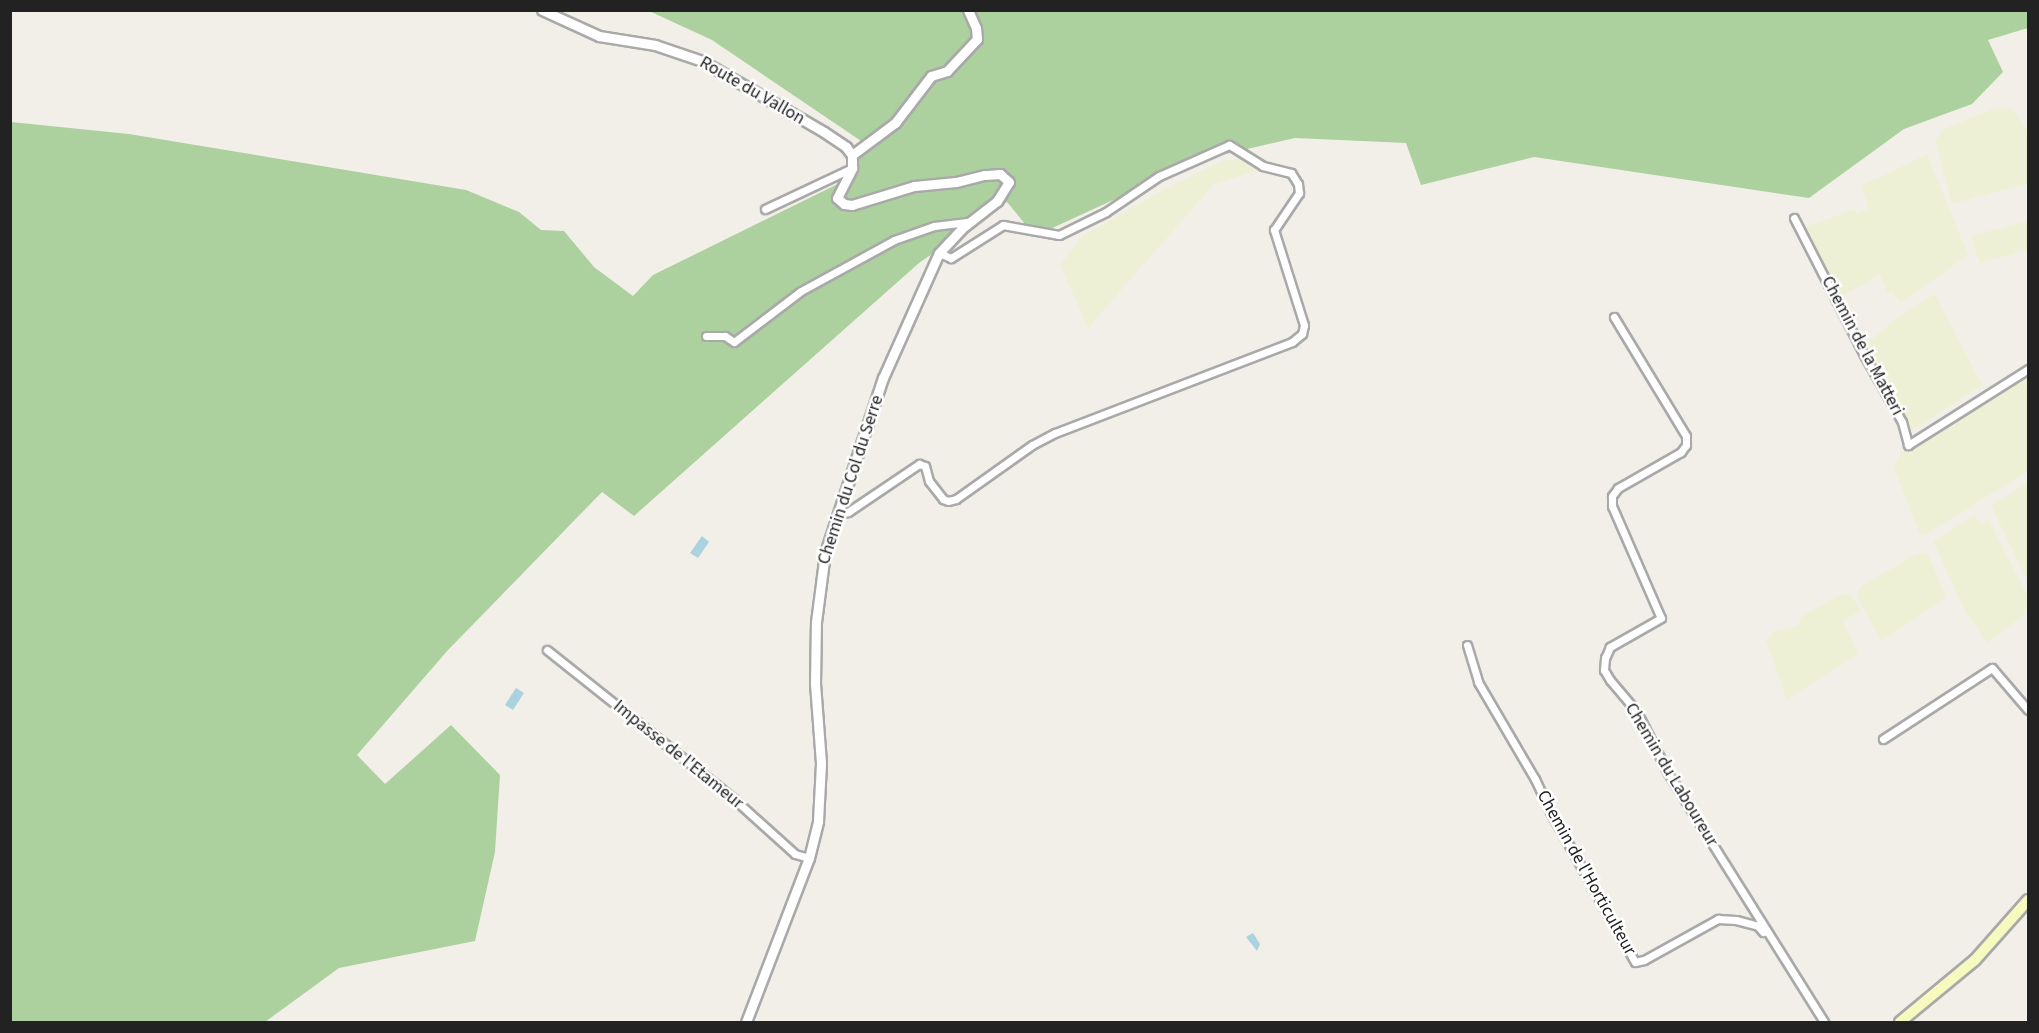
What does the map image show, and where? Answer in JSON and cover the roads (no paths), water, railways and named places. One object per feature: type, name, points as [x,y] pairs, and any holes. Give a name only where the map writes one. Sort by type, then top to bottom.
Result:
[{"type":"main road","points":[[1900,1023],[1975,960],[2028,901]]},
{"type":"street","name":"Route du Vallon","points":[[542,10],[599,36],[655,45],[702,61],[824,132],[846,147],[852,155]]},
{"type":"street","points":[[765,209],[852,168],[852,155],[895,123],[932,76],[947,71],[977,39],[976,28],[968,10]]},
{"type":"street","points":[[838,514],[848,512],[919,465],[925,466],[929,481],[943,498],[948,501],[956,499],[1023,451],[1055,433],[1292,342],[1302,334],[1304,325],[1274,230],[1299,194],[1298,184],[1291,173],[1263,166],[1229,145],[1159,176],[1106,212],[1059,235],[1003,225],[951,258],[939,253]]},
{"type":"street","name":"Chemin du Col du Serre","points":[[746,1023],[809,858],[818,821],[821,790],[815,684],[816,622],[825,553],[883,378],[939,253],[946,243],[997,201],[1009,187],[1009,182],[1004,175],[984,175],[956,182],[914,186],[852,205],[844,204],[837,198],[852,168]]},
{"type":"street","name":"Chemin de la Matteri","points":[[1794,218],[1864,356],[1902,422],[1908,445],[2028,369]]},
{"type":"street","points":[[706,336],[725,336],[734,342],[801,291],[894,240],[934,225],[970,222]]},
{"type":"street","name":"Chemin du Laboureur","points":[[1614,317],[1686,436],[1686,446],[1681,452],[1618,488],[1612,496],[1612,506],[1661,618],[1610,647],[1605,658],[1604,670],[1637,712],[1668,773],[1824,1023]]},
{"type":"street","name":"Chemin de l'Horticulteur","points":[[1467,645],[1478,682],[1519,750],[1635,962],[1644,960],[1718,920],[1736,920],[1758,926],[1773,942]]},
{"type":"street","name":"Impasse de l'Etameur","points":[[547,650],[734,799],[795,854],[809,858]]},
{"type":"street","points":[[1883,739],[1992,668],[2028,710]]},
{"type":"water","points":[[702,536],[709,542],[698,558],[690,553]]},
{"type":"water","points":[[516,688],[524,693],[513,710],[505,705]]},
{"type":"water","points":[[1253,933],[1260,944],[1257,951],[1246,937]]}]
